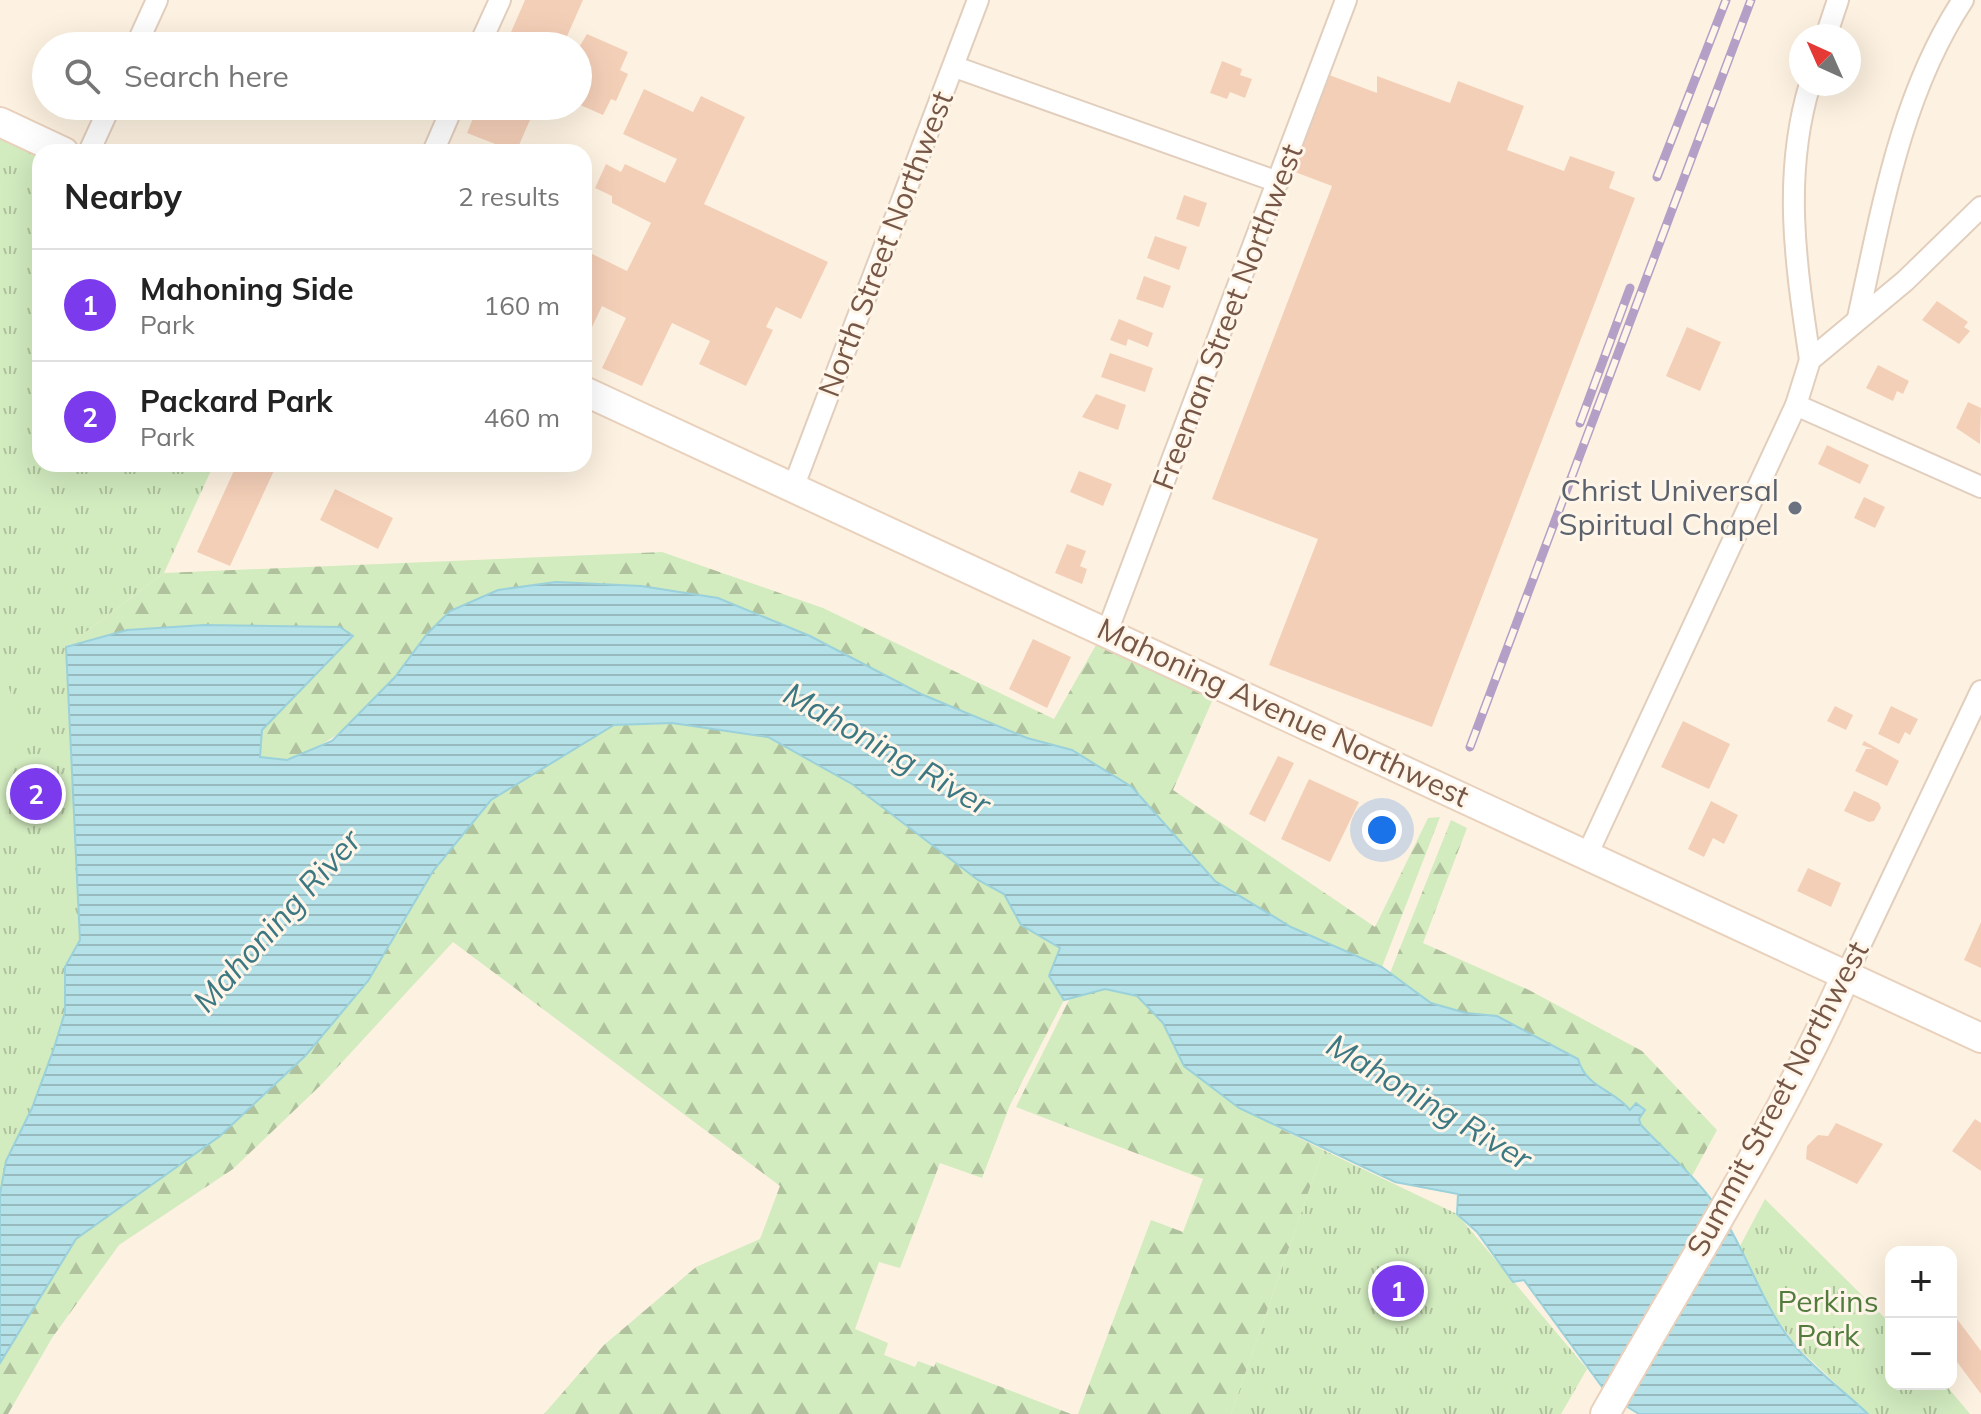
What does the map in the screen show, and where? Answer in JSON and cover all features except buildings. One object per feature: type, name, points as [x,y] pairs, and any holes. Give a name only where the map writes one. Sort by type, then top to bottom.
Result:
[{"type":"main road","points":[[0,122],[47,144]]},
{"type":"main road","name":"Mahoning Avenue Northwest","points":[[592,395],[1981,1038]]},
{"type":"main road","name":"Summit Street Northwest","points":[[1605,1414],[1821,1032],[1846,975]]},
{"type":"street","points":[[142,32],[157,0]]},
{"type":"street","points":[[485,32],[500,0]]},
{"type":"street","name":"North Street Northwest","points":[[793,488],[978,0]]},
{"type":"street","name":"Freeman Street Northwest","points":[[1107,632],[1346,0]]},
{"type":"street","points":[[1830,24],[1838,0]]},
{"type":"street","points":[[1858,318],[1880,216],[1907,121],[1939,36],[1963,0]]},
{"type":"street","points":[[955,67],[1278,182]]},
{"type":"street","points":[[1587,855],[1796,405],[1810,360],[1799,291],[1792,184],[1794,147],[1807,96]]},
{"type":"street","points":[[93,144],[104,120]]},
{"type":"street","points":[[436,144],[447,120]]},
{"type":"street","points":[[1810,360],[1905,281],[1981,207]]},
{"type":"street","points":[[1796,405],[1981,487]]},
{"type":"street","name":"Summit Street Northwest","points":[[1846,975],[1981,691]]},
{"type":"green space","points":[[0,139],[32,154],[32,472],[210,472],[164,573],[66,647],[80,940],[65,967],[65,1012],[54,1048],[32,1108],[6,1160],[0,1194]]},
{"type":"green space","points":[[662,552],[823,608],[1054,719],[1096,645],[1213,699],[1173,790],[1375,927],[1428,818],[1440,817],[1382,967],[1291,927],[1215,881],[1072,750],[1027,738],[921,694],[810,636],[450,611],[359,716],[315,748],[283,759],[260,757],[262,730],[300,689],[340,627],[204,625],[127,630],[66,647],[164,573]]},
{"type":"green space","points":[[0,658],[20,724],[6,817],[0,830]]},
{"type":"green space","points":[[672,723],[768,737],[852,784],[978,880],[1005,894],[1021,925],[1061,948],[1049,976],[1064,1000],[1010,1105],[982,1178],[940,1163],[900,1268],[879,1262],[855,1329],[888,1343],[884,1355],[915,1367],[918,1361],[934,1367],[936,1362],[1071,1414],[544,1414],[604,1345],[696,1267],[760,1239],[780,1186],[453,942],[322,1084],[233,1169],[119,1245],[52,1338],[8,1414],[0,1414],[0,1363],[76,1239],[220,1136],[368,981],[433,871],[491,800],[614,725]]},
{"type":"green space","points":[[1451,820],[1467,828],[1423,943],[1529,990],[1642,1051],[1717,1130],[1692,1176],[1641,1125],[1639,1119],[1644,1111],[1624,1106],[1604,1094],[1588,1078],[1578,1059],[1497,1016],[1466,1013],[1431,1003],[1390,973]]},
{"type":"green space","points":[[1105,989],[1137,996],[1163,1023],[1184,1066],[1239,1108],[1323,1150],[1231,1414],[1078,1414],[1151,1220],[1183,1232],[1203,1179],[1016,1107],[1070,998]]},
{"type":"green space","points":[[1323,1150],[1457,1214],[1587,1369],[1561,1414],[1231,1414]]},
{"type":"green space","name":"Perkins Park","points":[[1765,1199],[1885,1318],[1885,1390],[1950,1390],[1970,1414],[1868,1414],[1796,1346],[1769,1307],[1740,1246]]},
{"type":"water","name":"Mahoning River","points":[[556,582],[641,586],[718,598],[810,636],[921,694],[1027,738],[1072,750],[1132,787],[1215,881],[1291,927],[1382,967],[1431,1003],[1466,1013],[1497,1016],[1578,1059],[1587,1077],[1594,1083],[1630,1110],[1636,1103],[1645,1110],[1639,1119],[1641,1125],[1716,1206],[1783,1330],[1812,1364],[1868,1414],[1639,1414],[1608,1395],[1524,1280],[1513,1282],[1477,1232],[1457,1214],[1458,1194],[1395,1182],[1239,1108],[1184,1066],[1163,1023],[1137,996],[1105,989],[1064,1000],[1049,976],[1060,948],[1021,925],[1004,894],[978,880],[852,784],[768,737],[672,723],[614,725],[491,800],[433,871],[368,981],[306,1055],[220,1136],[76,1239],[0,1363],[0,1194],[6,1161],[32,1108],[54,1048],[65,1012],[65,967],[80,940],[66,647],[127,630],[204,625],[340,627],[353,636],[262,730],[260,757],[287,760],[332,741],[395,677],[427,634],[450,611],[498,590]]},
{"type":"railway","points":[[1657,177],[1726,0]]},
{"type":"railway","points":[[1470,747],[1751,0]]},
{"type":"railway","points":[[1580,423],[1630,288]]},
{"type":"place","name":"Christ Universal Spiritual Chapel","points":[[1795,508]]},
{"type":"place","name":"Packard Park","points":[[36,794]]},
{"type":"place","name":"Mahoning Side","points":[[1398,1291]]}]
